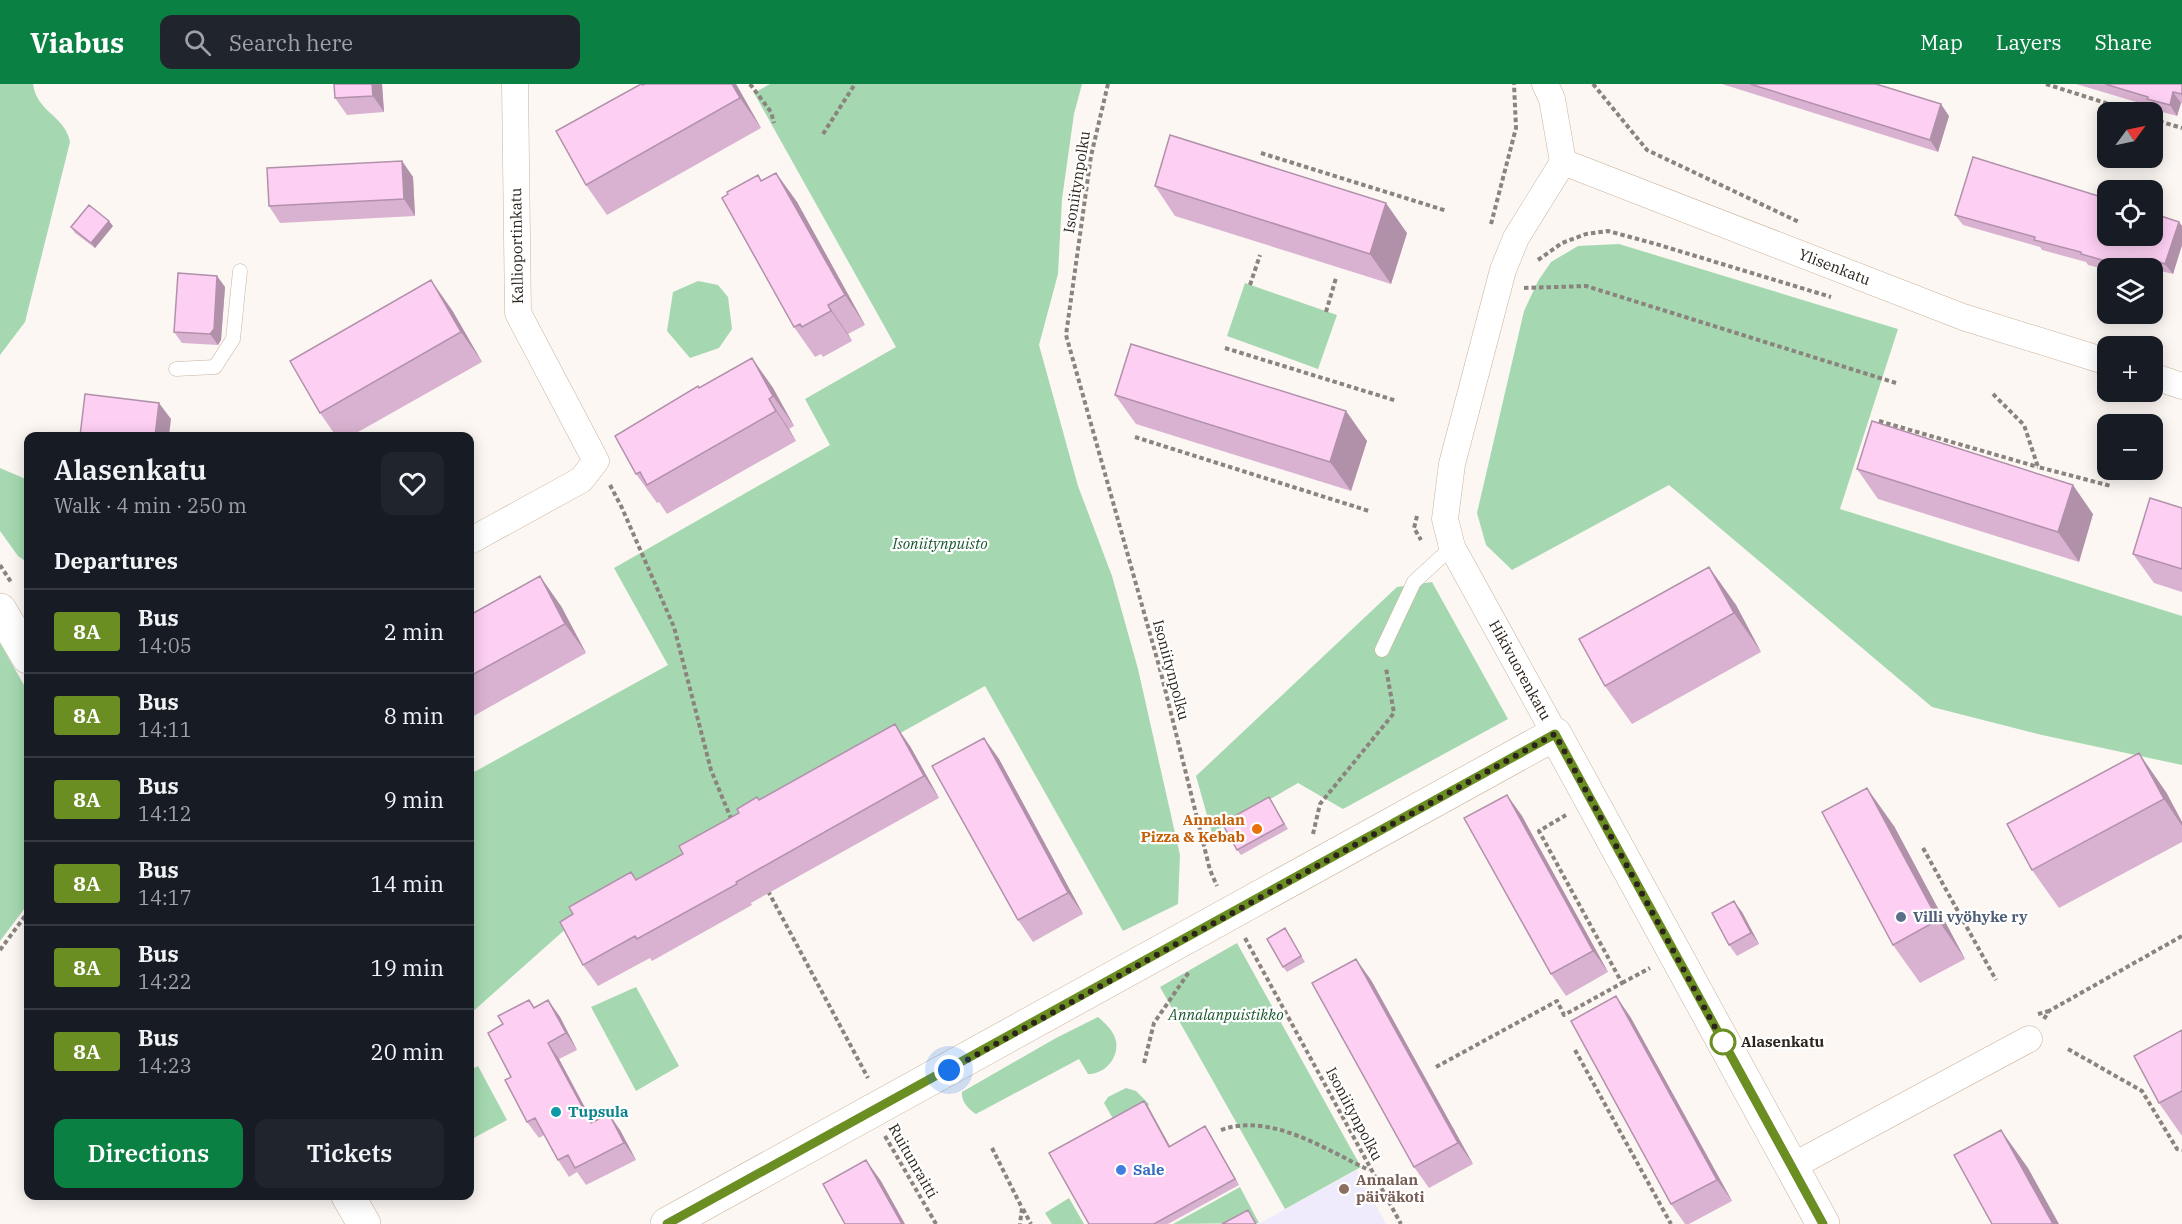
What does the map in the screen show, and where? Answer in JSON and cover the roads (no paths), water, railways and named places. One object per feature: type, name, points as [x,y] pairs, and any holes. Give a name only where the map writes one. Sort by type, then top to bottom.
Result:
[{"type":"street","name":"Kallioportinkatu","points":[[474,539],[581,480],[596,460],[518,313],[515,84]]},
{"type":"street","points":[[1545,84],[1552,99],[1563,162]]},
{"type":"street","name":"Ylisenkatu","points":[[1563,162],[1964,317],[2097,359]]},
{"type":"street","name":"Hikivuorenkatu","points":[[1563,162],[1516,238],[1503,270],[1452,464],[1443,556],[1555,734],[1823,1224]]},
{"type":"street","points":[[2163,380],[2182,386]]},
{"type":"street","points":[[0,610],[24,650]]},
{"type":"street","points":[[667,1224],[871,1098],[1231,913],[1555,734]]},
{"type":"street","points":[[1791,1167],[2029,1039]]},
{"type":"street","points":[[350,1200],[364,1224]]},
{"type":"lane","points":[[176,369],[215,367],[233,339],[240,271]]},
{"type":"lane","points":[[1382,650],[1414,582],[1443,556]]},
{"type":"place","name":"Annalan Pizza & Kebab","points":[[1257,829]]},
{"type":"place","name":"Villi vyöhyke ry","points":[[1901,917]]},
{"type":"place","name":"Alasenkatu","points":[[1723,1042]]},
{"type":"place","name":"Tupsula","points":[[556,1112]]},
{"type":"place","name":"Sale","points":[[1121,1170]]},
{"type":"place","name":"Annalan päiväkoti","points":[[1344,1189]]},
{"type":"park label","name":"Isoniitynpuisto","points":[[940,544]]},
{"type":"park label","name":"Annalanpuistikko","points":[[1226,1015]]}]
